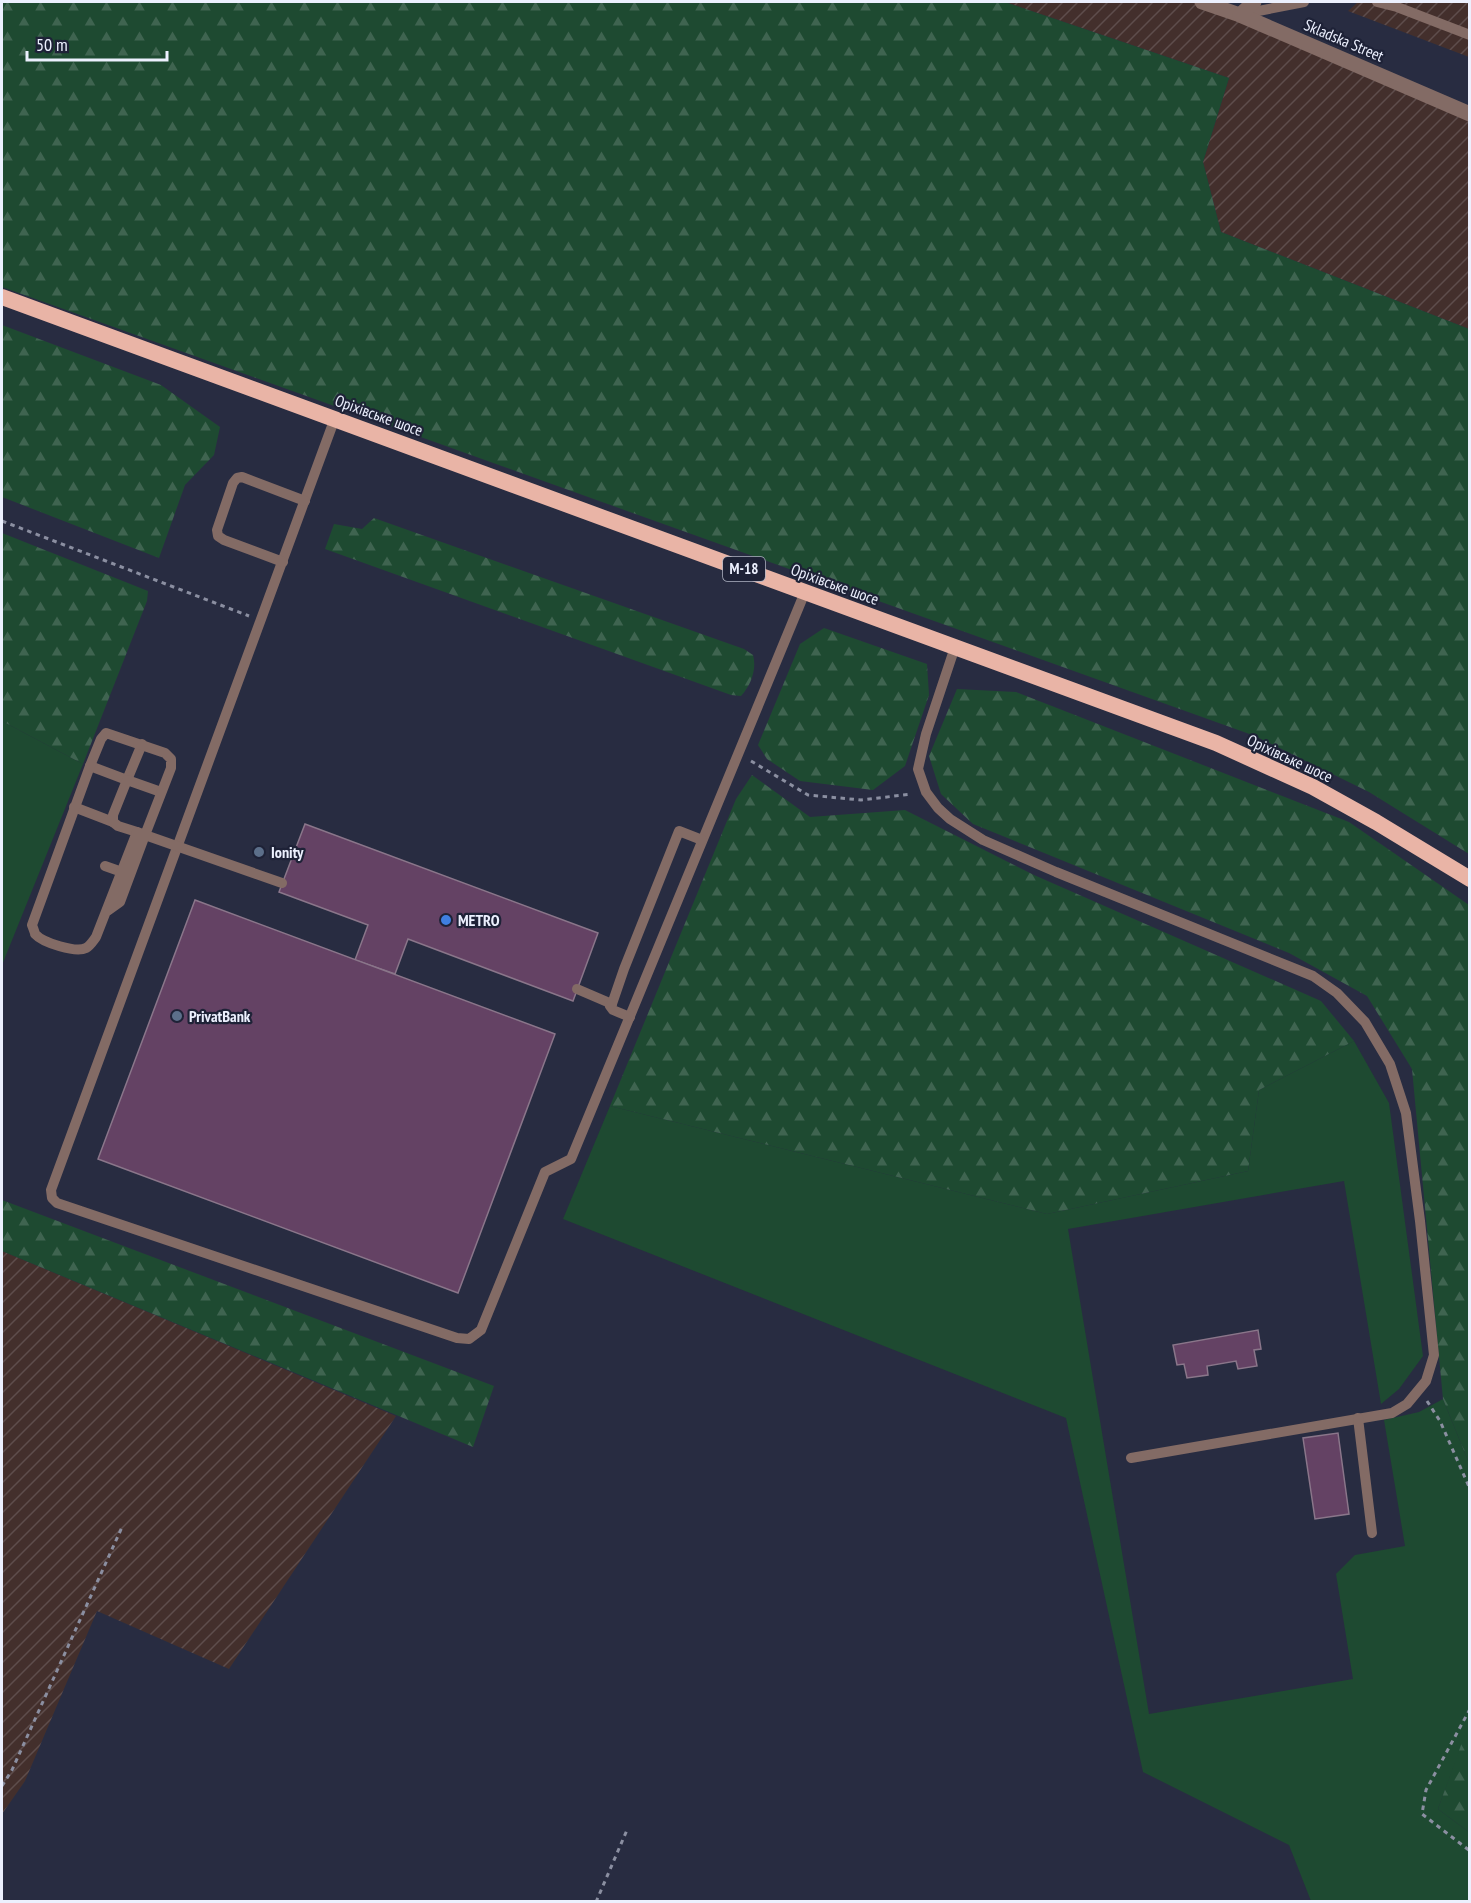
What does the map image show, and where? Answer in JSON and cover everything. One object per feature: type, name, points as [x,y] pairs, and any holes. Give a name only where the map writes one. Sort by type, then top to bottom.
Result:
[{"type":"highway","name":"Оріхівське шосе","points":[[2,297],[1216,743],[1313,788],[1376,822],[1470,879]]},
{"type":"street","name":"Skladska Street","points":[[1202,2],[1240,15],[1470,114]]},
{"type":"street","points":[[1240,15],[1254,2]]},
{"type":"lane","points":[[1240,15],[1304,2]]},
{"type":"lane","points":[[1377,2],[1397,7],[1470,35]]},
{"type":"lane","points":[[335,418],[51,1190],[52,1198],[57,1203],[457,1338],[469,1339],[481,1330],[545,1172],[571,1159],[805,592]]},
{"type":"lane","points":[[283,561],[218,536],[217,530],[232,483],[242,477],[305,501]]},
{"type":"lane","points":[[955,647],[926,734],[918,769],[926,792],[938,808],[950,819],[983,840],[1313,976],[1337,993],[1365,1022],[1390,1064],[1406,1113],[1434,1355],[1426,1381],[1407,1404],[1392,1413],[1131,1458]]},
{"type":"lane","points":[[106,733],[142,744],[165,753],[171,759],[171,768],[142,835],[122,872],[96,937],[88,947],[78,951],[42,939],[35,934],[32,925],[101,739],[106,733]]},
{"type":"lane","points":[[113,822],[113,815],[142,744]]},
{"type":"lane","points":[[90,766],[161,792]]},
{"type":"lane","points":[[74,807],[142,835],[282,883]]},
{"type":"lane","points":[[630,1017],[613,1010],[610,1006],[679,831],[702,840]]},
{"type":"lane","points":[[106,912],[120,902],[142,835]]},
{"type":"lane","points":[[105,866],[122,872]]},
{"type":"lane","points":[[577,988],[612,1004]]},
{"type":"lane","points":[[1358,1418],[1372,1533]]},
{"type":"path","points":[[2,521],[261,620]]},
{"type":"path","points":[[738,753],[808,795],[861,800],[926,792]]},
{"type":"path","points":[[1419,1389],[1440,1421],[1470,1489]]},
{"type":"path","points":[[2,1786],[12,1770],[123,1525]]},
{"type":"path","points":[[1470,1709],[1426,1790],[1422,1814],[1470,1851]]},
{"type":"path","points":[[596,1902],[627,1830]]},
{"type":"shaded area","points":[[1005,2],[1202,2],[1469,114],[1469,329],[1221,232],[1203,162],[1229,78]]},
{"type":"shaded area","points":[[1358,2],[1469,2],[1469,57],[1348,11]]},
{"type":"shaded area","points":[[2,1251],[396,1416],[229,1669],[97,1611],[25,1781],[2,1814]]},
{"type":"green space","points":[[2,2],[1005,2],[1229,78],[1203,162],[1221,232],[1469,329],[1469,854],[1369,792],[1255,736],[2,287]]},
{"type":"green space","points":[[2,325],[161,385],[220,427],[214,455],[185,485],[159,558],[2,497]]},
{"type":"green space","points":[[374,518],[744,649],[753,655],[754,660],[754,671],[748,687],[741,696],[731,695],[325,549],[334,524],[362,529]]},
{"type":"green space","points":[[2,533],[148,591],[147,601],[83,764],[2,721]]},
{"type":"green space","points":[[824,628],[927,664],[929,695],[905,766],[873,790],[800,781],[767,759],[758,745],[800,644]]},
{"type":"green space","points":[[957,689],[1016,692],[1349,822],[1469,905],[1469,1463],[1443,1399],[1412,1069],[1367,996],[1289,953],[973,824],[941,794],[929,756]]},
{"type":"green space","points":[[2,721],[83,764],[2,965]]},
{"type":"green space","points":[[752,775],[810,817],[905,810],[1034,875],[1321,1001],[1354,1041],[1259,1090],[1248,1171],[1047,1214],[610,1106],[736,799]]},
{"type":"green space","points":[[1354,1041],[1389,1103],[1423,1356],[1399,1389],[1381,1404],[1344,1181],[1068,1229],[1149,1714],[1353,1679],[1336,1574],[1355,1555],[1405,1546],[1384,1420],[1419,1412],[1443,1399],[1469,1463],[1470,1723],[1438,1809],[1469,1832],[1469,1901],[1311,1901],[1289,1845],[1143,1772],[1066,1418],[563,1219],[610,1106],[1047,1214],[1248,1171],[1259,1090]]},
{"type":"green space","points":[[2,1200],[494,1386],[473,1447],[2,1251]]},
{"type":"green space","points":[[1469,1723],[1469,1832],[1438,1809]]},
{"type":"building","points":[[305,824],[598,933],[573,1001],[408,939],[395,974],[355,960],[368,925],[279,892]]},
{"type":"building","points":[[195,900],[555,1034],[458,1293],[98,1159]]},
{"type":"building","points":[[1258,1330],[1261,1349],[1254,1350],[1257,1366],[1238,1369],[1236,1361],[1207,1366],[1208,1375],[1187,1378],[1184,1364],[1177,1365],[1173,1345]]},
{"type":"building","points":[[1338,1433],[1349,1514],[1315,1519],[1303,1438]]},
{"type":"place","name":"Ionity","points":[[259,852]]},
{"type":"place","name":"METRO","points":[[446,920]]},
{"type":"place","name":"PrivatBank","points":[[177,1016]]}]
